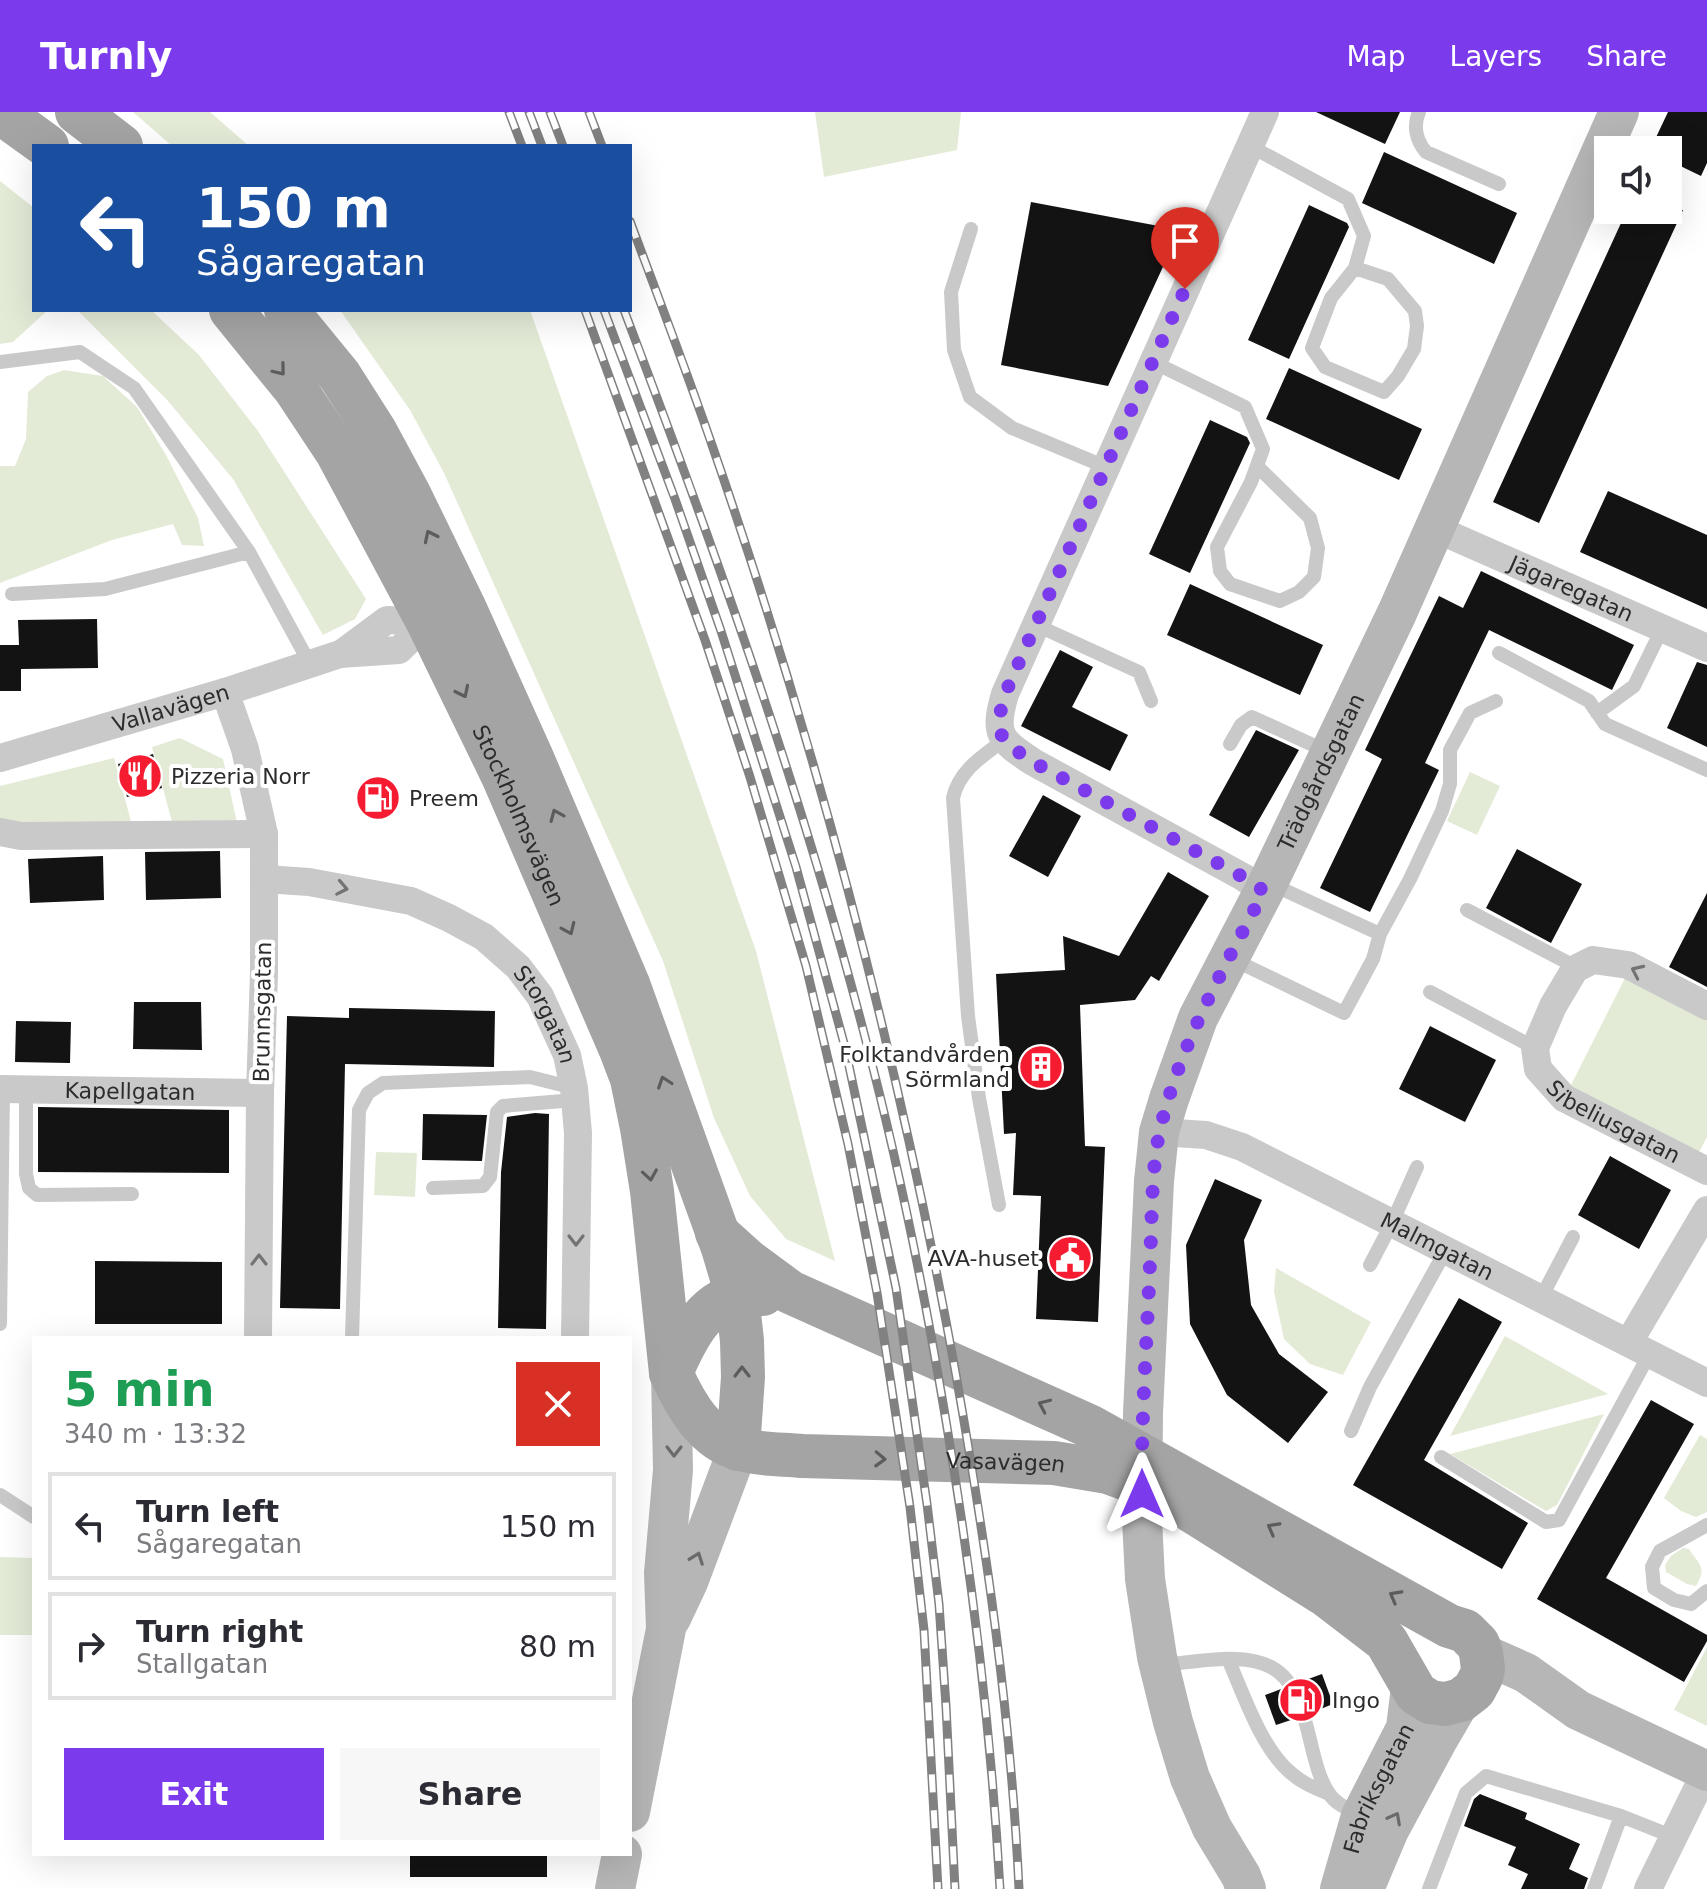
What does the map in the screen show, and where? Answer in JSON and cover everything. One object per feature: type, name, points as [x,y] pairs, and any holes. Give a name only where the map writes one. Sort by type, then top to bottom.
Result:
[{"type":"main road","points":[[0,112],[44,144]]},
{"type":"main road","points":[[77,112],[118,144]]},
{"type":"main road","name":"Stockholmsvägen","points":[[233,312],[296,390],[446,614],[532,758],[628,984],[737,1295],[743,1377],[738,1449]]},
{"type":"main road","name":"Stockholmsvägen","points":[[288,312],[340,376],[375,431],[410,496],[446,614],[503,776],[632,1079],[652,1191],[671,1373]]},
{"type":"main road","name":"Vasavägen","points":[[717,1233],[790,1292],[1089,1426],[1466,1667]]},
{"type":"main road","points":[[671,1373],[682,1348],[712,1308],[737,1295],[790,1292]]},
{"type":"main road","name":"Vasavägen","points":[[671,1373],[694,1415],[715,1436],[738,1449],[802,1456],[1054,1463],[1108,1472],[1160,1491],[1334,1581],[1386,1641],[1408,1680],[1423,1698],[1445,1704],[1466,1667]]},
{"type":"main road","name":"Vasavägen","points":[[1408,1680],[1405,1658],[1414,1639],[1434,1627],[1466,1667]]},
{"type":"street","points":[[1265,112],[1005,694],[999,728],[1004,740],[1033,762],[1266,887]]},
{"type":"street","name":"Trädgårdsgatan","points":[[1278,1889],[1265,1883],[1243,1883],[1212,1828],[1190,1778],[1159,1665],[1145,1579],[1142,1468],[1153,1196],[1159,1132],[1198,1018],[1266,887],[1397,613],[1619,112]]},
{"type":"street","name":"Jägaregatan","points":[[1434,528],[1707,648]]},
{"type":"street","name":"Vallavägen","points":[[0,758],[225,692],[340,654],[399,650],[446,614]]},
{"type":"street","name":"Brunnsgatan","points":[[225,692],[245,749],[264,834],[258,1336]]},
{"type":"street","points":[[0,832],[21,836],[264,834]]},
{"type":"street","name":"Storgatan","points":[[265,879],[309,882],[411,901],[484,937],[518,967],[540,996],[567,1055],[574,1094],[578,1133],[575,1336]]},
{"type":"street","points":[[1578,968],[1593,960],[1628,965],[1707,1006]]},
{"type":"street","name":"Sibeliusgatan","points":[[1578,968],[1553,1006],[1535,1048],[1538,1069],[1564,1098],[1707,1171]]},
{"type":"street","name":"Kapellgatan","points":[[10,1090],[260,1093]]},
{"type":"street","name":"Malmgatan","points":[[1159,1132],[1206,1135],[1242,1147],[1707,1383]]},
{"type":"street","points":[[1639,1348],[1707,1210]]},
{"type":"street","points":[[666,1629],[664,1573],[674,1459],[671,1373]]},
{"type":"street","points":[[632,1792],[635,1762],[666,1629],[688,1582],[738,1449]]},
{"type":"street","name":"Vasavägen","points":[[1466,1667],[1516,1695],[1578,1710],[1707,1771]]},
{"type":"street","name":"Fabriksgatan","points":[[1359,1889],[1437,1741],[1466,1667]]},
{"type":"street","name":"Fabriksgatan","points":[[1359,1889],[1345,1805],[1406,1728],[1408,1680]]},
{"type":"street","points":[[1648,1889],[1707,1771]]},
{"type":"street","points":[[615,1889],[622,1856]]},
{"type":"lane","points":[[1419,112],[1415,121],[1418,143],[1426,152],[1499,184]]},
{"type":"lane","points":[[1250,146],[1348,199],[1364,236],[1355,268],[1331,298],[1312,348],[1325,367],[1384,392],[1414,349],[1415,311],[1388,279],[1355,268]]},
{"type":"lane","points":[[971,229],[951,292],[954,350],[970,397],[1012,428],[1106,467]]},
{"type":"lane","points":[[0,362],[80,352],[134,388],[249,552],[310,664]]},
{"type":"lane","points":[[1153,362],[1245,407],[1263,449],[1251,482],[1217,547],[1220,571],[1230,584],[1280,601],[1299,592],[1314,577],[1318,548],[1310,518],[1257,466]]},
{"type":"lane","points":[[12,594],[105,589],[249,552]]},
{"type":"lane","points":[[1036,625],[1139,672],[1151,701]]},
{"type":"lane","points":[[1597,713],[1634,686],[1663,627]]},
{"type":"lane","points":[[1499,653],[1589,701],[1605,724],[1707,770]]},
{"type":"lane","points":[[1229,958],[1344,1013],[1373,959],[1380,934],[1442,811],[1450,784],[1450,750],[1470,713],[1496,701]]},
{"type":"lane","points":[[1230,744],[1241,725],[1252,717],[1330,753]]},
{"type":"lane","points":[[999,1205],[979,1098],[968,1016],[953,798],[960,778],[976,761],[1004,740]]},
{"type":"lane","points":[[1266,887],[1380,934]]},
{"type":"lane","points":[[1467,910],[1578,968]]},
{"type":"lane","points":[[1430,992],[1535,1048]]},
{"type":"lane","points":[[352,1336],[359,1110],[368,1093],[383,1083],[530,1077],[574,1094]]},
{"type":"lane","points":[[10,1090],[29,1188],[37,1195],[132,1194]]},
{"type":"lane","points":[[0,1324],[10,1090]]},
{"type":"lane","points":[[433,1188],[483,1186],[490,1177],[497,1112],[503,1106],[574,1094]]},
{"type":"lane","points":[[1370,1265],[1417,1167]]},
{"type":"lane","points":[[1541,1298],[1573,1237]]},
{"type":"lane","points":[[1351,1431],[1370,1387],[1446,1250]]},
{"type":"lane","points":[[1441,1457],[1546,1522],[1559,1520],[1639,1348]]},
{"type":"lane","points":[[0,1495],[32,1516]]},
{"type":"lane","points":[[1707,1525],[1660,1551],[1652,1567],[1654,1588],[1674,1600],[1691,1604],[1707,1591]]},
{"type":"lane","points":[[1228,1659],[1274,1754],[1302,1782],[1345,1805]]},
{"type":"lane","points":[[1159,1665],[1228,1659],[1264,1663],[1280,1673],[1294,1689],[1323,1782],[1345,1805]]},
{"type":"lane","points":[[1429,1889],[1466,1793],[1486,1776],[1621,1816],[1674,1837]]},
{"type":"lane","points":[[1594,1889],[1621,1816]]},
{"type":"green space","points":[[133,112],[210,112],[247,144],[170,144]]},
{"type":"green space","points":[[815,112],[961,112],[957,150],[824,177]]},
{"type":"green space","points":[[0,181],[32,206],[32,312],[46,312],[13,342],[0,344]]},
{"type":"green space","points":[[79,312],[153,312],[199,355],[258,431],[366,599],[355,619],[323,635],[233,479],[168,401]]},
{"type":"green space","points":[[341,312],[531,312],[756,951],[835,1261],[786,1239],[750,1196],[714,1118],[663,961],[444,473],[410,410]]},
{"type":"green space","points":[[64,370],[103,376],[137,407],[198,518],[204,546],[182,545],[173,524],[112,540],[0,583],[0,466],[15,466],[26,439],[28,392],[47,376]]},
{"type":"green space","points":[[180,738],[223,759],[237,823],[172,822],[152,747]]},
{"type":"green space","points":[[114,758],[132,825],[0,822],[0,786]]},
{"type":"green space","points":[[1470,772],[1500,786],[1477,835],[1447,821]]},
{"type":"green space","points":[[1625,978],[1707,1019],[1707,1137],[1696,1158],[1567,1093]]},
{"type":"green space","points":[[376,1152],[417,1153],[415,1197],[374,1195]]},
{"type":"green space","points":[[1276,1268],[1371,1322],[1343,1375],[1310,1364],[1284,1339],[1274,1292]]},
{"type":"green space","points":[[1505,1336],[1608,1394],[1450,1436]]},
{"type":"green space","points":[[1604,1414],[1557,1505],[1546,1511],[1450,1454]]},
{"type":"green space","points":[[1700,1435],[1707,1439],[1707,1512],[1696,1517],[1681,1511],[1664,1498]]},
{"type":"green space","points":[[1683,1548],[1689,1549],[1701,1567],[1696,1586],[1666,1572],[1665,1565],[1671,1556]]},
{"type":"green space","points":[[0,1557],[32,1558],[32,1635],[0,1635]]},
{"type":"green space","points":[[1707,1647],[1707,1726],[1674,1710]]},
{"type":"building","points":[[1316,112],[1400,112],[1385,144]]},
{"type":"building","points":[[1668,112],[1707,112],[1707,163],[1701,176],[1682,167],[1682,136],[1657,136]]},
{"type":"building","points":[[1384,152],[1517,213],[1494,264],[1362,203]]},
{"type":"building","points":[[1031,202],[1180,230],[1108,386],[1001,365]]},
{"type":"building","points":[[1309,205],[1347,223],[1349,227],[1289,359],[1248,340]]},
{"type":"building","points":[[1621,224],[1677,224],[1539,523],[1493,502]]},
{"type":"building","points":[[1289,368],[1422,429],[1399,480],[1266,419]]},
{"type":"building","points":[[1210,420],[1247,437],[1250,443],[1190,573],[1149,554]]},
{"type":"building","points":[[1608,491],[1707,535],[1707,609],[1580,552]]},
{"type":"building","points":[[1481,571],[1634,645],[1612,690],[1489,630],[1425,763],[1439,770],[1370,912],[1320,888],[1382,759],[1365,750],[1439,596],[1463,608]]},
{"type":"building","points":[[1190,584],[1323,645],[1300,695],[1167,635]]},
{"type":"building","points":[[97,619],[98,668],[21,669],[21,691],[0,691],[0,645],[19,645],[18,620]]},
{"type":"building","points":[[1060,650],[1093,667],[1072,707],[1128,735],[1110,771],[1021,726]]},
{"type":"building","points":[[1697,662],[1707,665],[1707,747],[1667,728]]},
{"type":"building","points":[[1256,730],[1299,750],[1249,837],[1209,815]]},
{"type":"building","name":"Pizzeria Norr","points":[[153,754],[162,788],[127,797],[118,764]]},
{"type":"building","points":[[1043,795],[1081,816],[1048,877],[1009,856]]},
{"type":"building","points":[[1517,849],[1582,884],[1551,943],[1486,908]]},
{"type":"building","points":[[220,851],[221,898],[146,900],[145,852]]},
{"type":"building","points":[[103,856],[104,900],[30,903],[28,859]]},
{"type":"building","points":[[1168,872],[1209,896],[1159,981],[1151,976],[1135,1000],[1080,1005],[1085,1146],[1105,1147],[1098,1322],[1036,1319],[1041,1196],[1013,1195],[1016,1133],[1004,1134],[996,974],[1065,970],[1063,936],[1119,956]]},
{"type":"building","points":[[1707,893],[1707,987],[1669,967]]},
{"type":"building","points":[[134,1002],[201,1002],[202,1050],[133,1049]]},
{"type":"building","points":[[349,1008],[495,1011],[494,1067],[345,1064],[340,1309],[280,1308],[287,1016],[349,1018]]},
{"type":"building","points":[[16,1021],[71,1022],[70,1063],[15,1062]]},
{"type":"building","points":[[1430,1026],[1496,1060],[1465,1122],[1399,1089]]},
{"type":"building","points":[[38,1107],[229,1110],[229,1173],[38,1172]]},
{"type":"building","points":[[423,1114],[487,1115],[482,1161],[422,1160]]},
{"type":"building","points":[[549,1114],[546,1329],[498,1328],[501,1172],[507,1117]]},
{"type":"building","points":[[1610,1156],[1671,1190],[1639,1249],[1578,1215]]},
{"type":"building","points":[[1215,1179],[1262,1200],[1244,1240],[1251,1305],[1279,1354],[1328,1392],[1288,1443],[1227,1395],[1190,1324],[1186,1245]]},
{"type":"building","points":[[95,1261],[222,1262],[222,1324],[95,1324]]},
{"type":"building","points":[[1459,1298],[1502,1322],[1424,1460],[1528,1523],[1502,1569],[1353,1485]]},
{"type":"building","points":[[1651,1400],[1694,1424],[1606,1578],[1707,1635],[1707,1641],[1684,1682],[1537,1599]]},
{"type":"building","points":[[1322,1674],[1333,1704],[1313,1712],[1300,1682]]},
{"type":"building","points":[[1281,1689],[1294,1719],[1276,1725],[1265,1695]]},
{"type":"building","points":[[1480,1794],[1527,1813],[1525,1819],[1580,1844],[1569,1869],[1588,1878],[1584,1889],[1521,1889],[1528,1874],[1508,1865],[1516,1847],[1464,1826],[1474,1799]]},
{"type":"building","points":[[410,1856],[547,1856],[547,1877],[410,1877]]},
{"type":"railway","points":[[509,112],[521,144]]},
{"type":"railway","points":[[529,112],[541,144]]},
{"type":"railway","points":[[550,112],[562,144]]},
{"type":"railway","points":[[589,112],[601,144]]},
{"type":"railway","points":[[632,226],[683,363],[751,562],[821,792],[882,1024],[934,1257],[977,1503],[1003,1695],[1019,1889]]},
{"type":"railway","points":[[586,312],[705,640],[750,777],[806,966],[848,1144],[877,1293],[910,1507],[924,1630],[938,1889]]},
{"type":"railway","points":[[605,312],[721,631],[796,867],[845,1047],[896,1288],[927,1504],[939,1604],[955,1889]]},
{"type":"railway","points":[[625,312],[724,581],[785,764],[841,948],[889,1132],[927,1316],[963,1528],[979,1648],[1000,1889]]},
{"type":"place","name":"Pizzeria Norr","points":[[140,776]]},
{"type":"place","name":"Preem","points":[[378,798]]},
{"type":"place","name":"Folktandvården Sörmland","points":[[1041,1067]]},
{"type":"place","name":"AVA-huset","points":[[1070,1258]]},
{"type":"place","name":"Ingo","points":[[1301,1700]]},
{"type":"route","points":[[1142,1494],[1143,1413],[1159,1132],[1198,1018],[1264,891],[1033,762],[1004,740],[998,721],[1005,694],[1185,289]]}]
